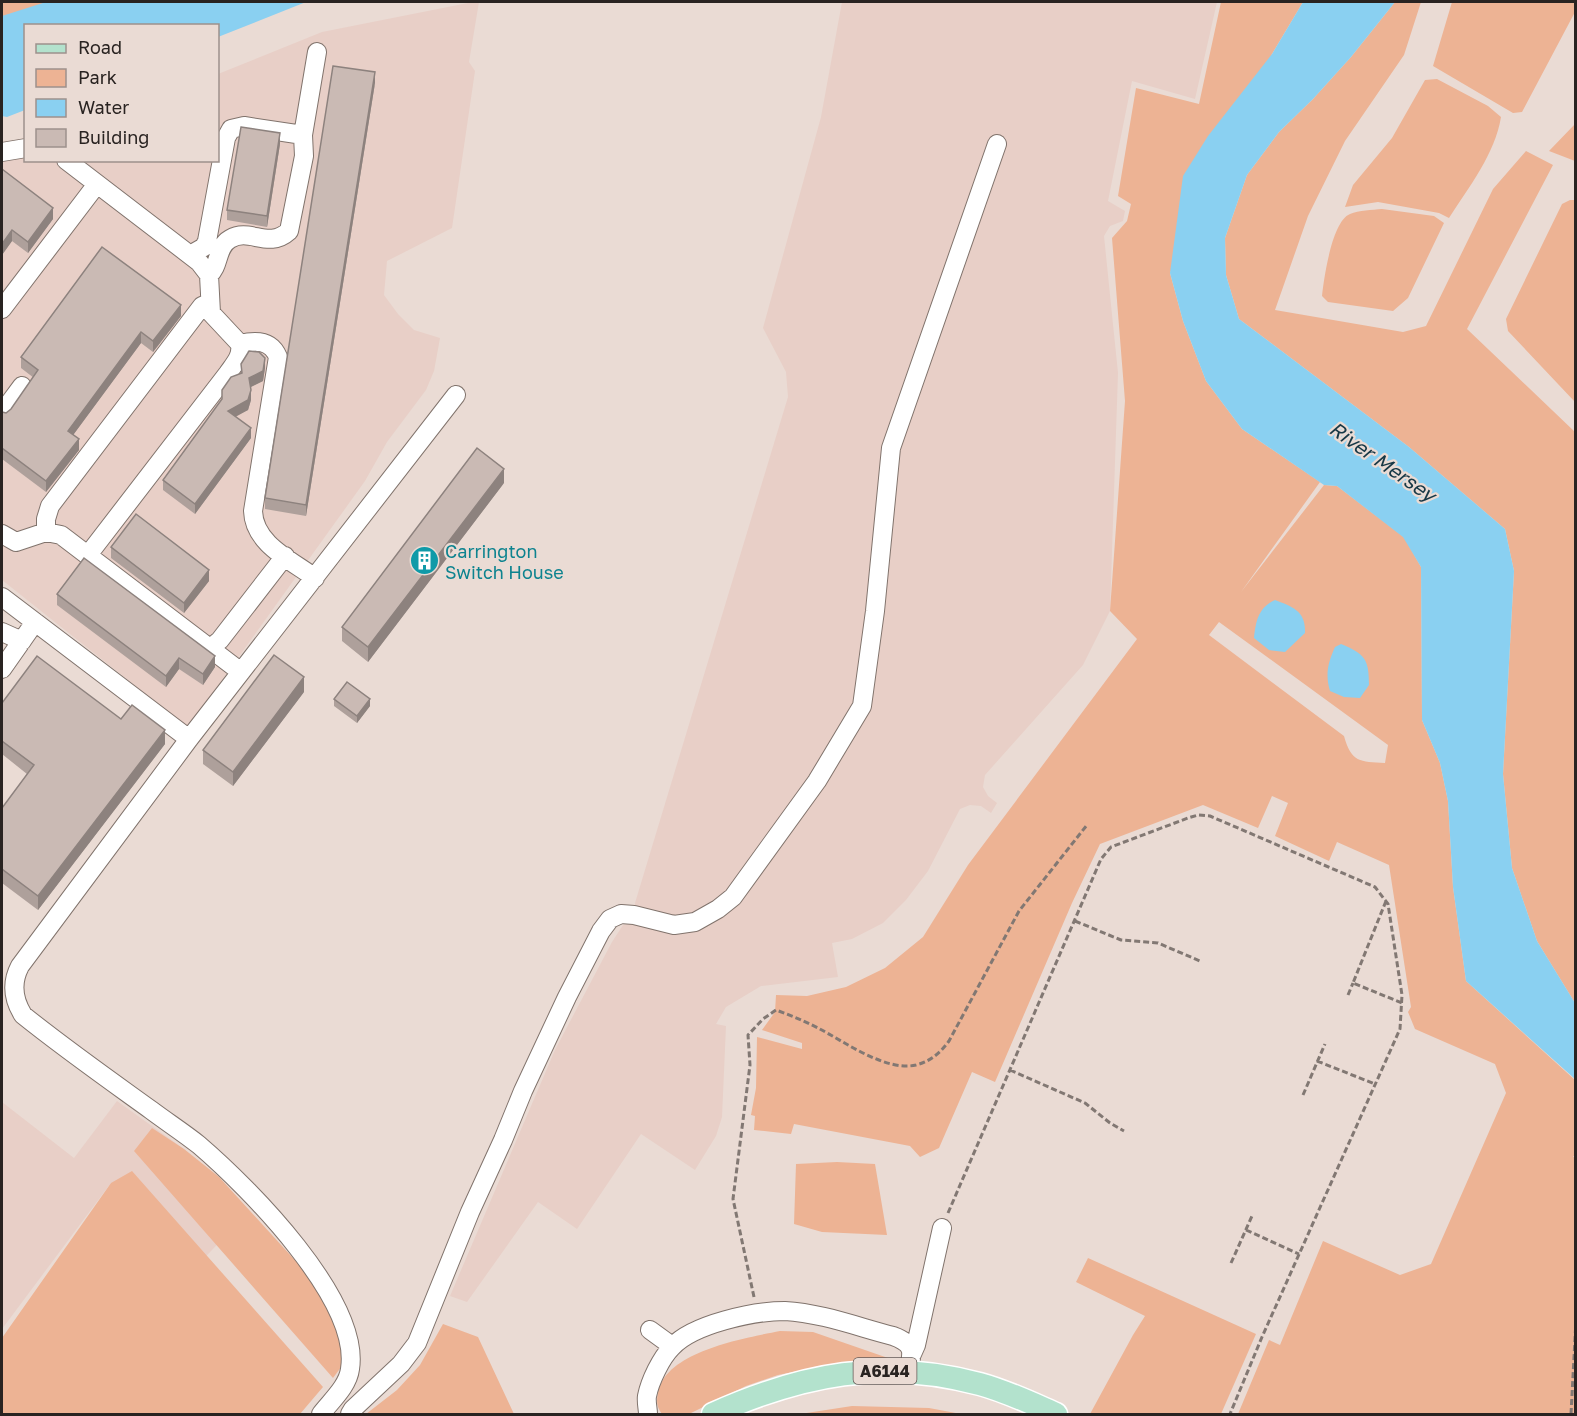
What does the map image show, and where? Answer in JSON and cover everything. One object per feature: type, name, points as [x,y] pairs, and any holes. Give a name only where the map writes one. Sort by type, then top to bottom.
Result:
[{"type":"main road","name":"A6144","points":[[713,1414],[765,1392],[814,1379],[876,1371],[910,1363],[930,1374],[981,1384],[1056,1414]]},
{"type":"street","points":[[208,275],[215,268],[220,250],[231,238],[245,236],[275,240],[290,231],[304,156],[303,135],[317,52]]},
{"type":"street","points":[[190,255],[204,247],[207,241],[226,138],[231,129],[244,126],[303,135]]},
{"type":"street","points":[[350,1414],[401,1364],[417,1343],[470,1212],[523,1091],[567,997],[610,918],[621,914],[674,925],[695,922],[733,897],[817,781],[862,706],[875,611],[891,448],[998,144]]},
{"type":"street","points":[[2,152],[24,148]]},
{"type":"street","points":[[69,162],[199,262],[208,275],[211,313],[240,344],[241,354],[88,555]]},
{"type":"street","points":[[2,309],[97,184]]},
{"type":"street","points":[[46,532],[46,519],[50,506],[202,306],[209,303]]},
{"type":"street","points":[[240,344],[254,341],[268,344],[275,349],[278,357],[255,499],[254,521],[257,531],[264,540],[315,578]]},
{"type":"street","points":[[2,413],[22,386]]},
{"type":"street","points":[[321,1414],[345,1384],[351,1361],[350,1344],[345,1327],[320,1279],[276,1223],[225,1168],[197,1144],[23,1015],[15,999],[14,982],[20,966],[189,739],[456,395]]},
{"type":"street","points":[[2,534],[20,542],[46,532],[61,535],[241,672]]},
{"type":"street","points":[[207,646],[213,646],[220,640],[285,556]]},
{"type":"street","points":[[2,597],[189,739]]},
{"type":"street","points":[[2,669],[35,622]]},
{"type":"street","points":[[2,632],[22,641]]},
{"type":"street","points":[[910,1363],[942,1228]]},
{"type":"street","points":[[648,1414],[646,1398],[651,1383],[672,1346],[710,1325],[739,1316],[785,1311],[818,1316],[904,1340],[909,1346],[910,1363]]},
{"type":"street","points":[[650,1330],[672,1346]]},
{"type":"path","points":[[942,1228],[1101,860],[1111,847],[1198,815],[1210,816],[1375,886],[1386,902],[1399,972],[1400,1029],[1230,1414]]},
{"type":"path","points":[[758,1314],[733,1198],[750,1065],[748,1035],[763,1018],[776,1010],[816,1027],[860,1051],[895,1065],[916,1065],[937,1056],[949,1041],[1019,911],[1087,825]]},
{"type":"path","points":[[1348,995],[1386,902]]},
{"type":"path","points":[[1075,921],[1121,940],[1158,943],[1200,961]]},
{"type":"path","points":[[1353,983],[1401,1003]]},
{"type":"path","points":[[1303,1095],[1325,1044]]},
{"type":"path","points":[[1317,1061],[1375,1084]]},
{"type":"path","points":[[1010,1070],[1085,1103],[1110,1123],[1125,1131]]},
{"type":"path","points":[[1231,1263],[1252,1216]]},
{"type":"path","points":[[1246,1230],[1299,1254]]},
{"type":"path","points":[[1571,1414],[1575,1320]]},
{"type":"shaded area","points":[[479,2],[469,62],[475,71],[452,228],[387,261],[384,295],[414,330],[440,338],[434,371],[426,390],[387,442],[365,481],[189,726],[206,742],[2,580],[2,143],[24,138],[24,162],[219,162],[219,74],[322,32]]},
{"type":"shaded area","points":[[842,2],[1217,2],[1195,99],[1132,81],[1108,201],[1125,211],[1123,221],[1110,226],[1104,236],[1118,373],[1110,611],[1083,665],[985,775],[983,787],[988,796],[997,803],[991,813],[981,806],[970,805],[960,809],[928,871],[906,900],[883,923],[852,939],[832,943],[838,977],[761,986],[726,1007],[716,1024],[726,1026],[722,1117],[716,1136],[695,1170],[641,1134],[577,1229],[538,1202],[467,1302],[450,1296],[555,1050],[612,942],[623,925],[634,923],[635,903],[788,397],[786,372],[763,328],[821,117]]},
{"type":"shaded area","points":[[117,1101],[219,1177],[249,1211],[193,1270],[111,1183],[2,1329],[2,1102],[74,1158]]},
{"type":"green space","points":[[2,2],[49,2],[2,18]]},
{"type":"green space","points":[[1221,2],[1303,2],[1272,54],[1170,273],[1183,321],[1206,381],[1242,429],[1320,482],[1241,592],[1324,485],[1337,486],[1404,537],[1421,567],[1422,720],[1440,763],[1448,801],[1453,887],[1466,981],[1575,1080],[1576,1156],[1573,1156],[1576,1160],[1575,1414],[1238,1414],[1269,1340],[1280,1345],[1323,1241],[1400,1275],[1431,1264],[1506,1093],[1495,1064],[1415,1029],[1408,1012],[1411,1007],[1389,865],[1337,842],[1329,861],[1275,836],[1288,803],[1272,796],[1258,828],[1203,805],[1100,844],[1072,903],[995,1082],[972,1072],[939,1148],[920,1157],[910,1146],[794,1124],[791,1134],[754,1130],[755,1116],[751,1115],[756,1088],[757,1037],[802,1049],[802,1043],[762,1030],[775,1012],[776,995],[807,996],[846,987],[885,968],[923,937],[968,865],[1137,639],[1110,611],[1125,401],[1112,238],[1127,221],[1131,204],[1118,196],[1136,88],[1199,104]],"holes":[[[1219,622],[1388,745],[1385,763],[1363,761],[1353,756],[1344,736],[1209,635]]]},
{"type":"green space","points":[[1395,2],[1421,2],[1404,55],[1345,141],[1308,216],[1275,310],[1403,332],[1426,326],[1493,189],[1526,151],[1553,165],[1467,329],[1575,432],[1575,1003],[1537,941],[1512,868],[1503,774],[1514,571],[1505,529],[1409,447],[1239,319],[1226,275],[1225,238],[1247,175],[1279,132],[1351,57]]},
{"type":"green space","points":[[1452,2],[1575,2],[1575,12],[1522,112],[1513,113],[1433,66]]},
{"type":"green space","points":[[1437,79],[1488,106],[1501,117],[1487,157],[1449,218],[1439,213],[1378,202],[1345,207],[1353,185],[1392,138],[1425,80]]},
{"type":"green space","points":[[1575,124],[1575,161],[1549,151]]},
{"type":"green space","points":[[1576,200],[1575,402],[1508,331],[1506,319],[1562,204]]},
{"type":"green space","points":[[1382,209],[1434,216],[1444,223],[1408,298],[1393,311],[1328,302],[1322,296],[1323,288],[1330,251],[1338,227],[1350,214]]},
{"type":"green space","points":[[152,1128],[184,1149],[219,1177],[313,1280],[340,1328],[345,1362],[333,1378],[134,1151]]},
{"type":"green space","points":[[837,1162],[875,1164],[887,1235],[822,1232],[794,1224],[796,1164]]},
{"type":"green space","points":[[132,1171],[323,1387],[300,1414],[2,1414],[2,1338],[111,1183]]},
{"type":"green space","points":[[1088,1258],[1256,1334],[1221,1414],[1090,1414],[1145,1316],[1076,1282]]},
{"type":"green space","points":[[443,1324],[478,1337],[514,1414],[366,1414],[397,1390],[420,1365]]},
{"type":"green space","points":[[780,1331],[813,1332],[888,1358],[844,1362],[778,1375],[746,1386],[689,1414],[662,1414],[660,1412],[657,1404],[658,1393],[664,1379],[675,1367],[709,1349]]},
{"type":"green space","points":[[852,1406],[929,1408],[961,1414],[800,1414]]},
{"type":"water","points":[[46,2],[306,2],[219,37],[219,24],[24,24],[24,110],[7,117],[2,116],[2,16]]},
{"type":"water","name":"River Mersey","points":[[1303,2],[1395,2],[1351,57],[1279,132],[1247,175],[1225,238],[1226,275],[1239,319],[1409,447],[1505,529],[1514,571],[1503,774],[1512,868],[1537,941],[1575,1003],[1575,1079],[1466,981],[1453,887],[1448,801],[1440,763],[1422,720],[1421,567],[1403,537],[1337,486],[1324,485],[1242,429],[1206,381],[1183,321],[1170,273],[1183,176],[1208,136],[1272,54]]},
{"type":"water","points":[[1275,600],[1297,611],[1305,626],[1305,633],[1285,652],[1269,650],[1254,638],[1261,611]]},
{"type":"water","points":[[1341,644],[1356,651],[1366,663],[1369,685],[1360,698],[1344,697],[1330,691],[1329,663],[1335,647]]},
{"type":"building","points":[[333,66],[375,72],[306,505],[265,498]]},
{"type":"building","points":[[241,127],[280,133],[267,216],[227,210]]},
{"type":"building","points":[[2,169],[53,208],[28,242],[12,230],[2,244]]},
{"type":"building","points":[[102,247],[181,305],[153,341],[141,332],[68,431],[79,439],[46,481],[2,448],[2,412],[6,413],[11,409],[38,370],[21,357]]},
{"type":"building","points":[[249,351],[259,352],[265,358],[263,371],[249,378],[251,390],[248,400],[228,411],[251,428],[195,504],[163,480],[222,399],[222,390],[231,377],[242,373],[241,364]]},
{"type":"building","name":"Carrington Switch House","points":[[477,448],[504,469],[368,647],[342,627]]},
{"type":"building","points":[[136,514],[209,570],[184,603],[111,547]]},
{"type":"building","points":[[84,558],[215,656],[203,674],[179,658],[166,676],[57,594]]},
{"type":"building","points":[[274,655],[304,677],[233,772],[203,750]]},
{"type":"building","points":[[37,656],[121,719],[132,705],[165,730],[38,896],[2,869],[2,808],[34,765],[2,741],[2,703]]},
{"type":"building","points":[[347,682],[370,699],[357,716],[334,699]]},
{"type":"place","name":"Carrington Switch House","points":[[424,561]]}]
